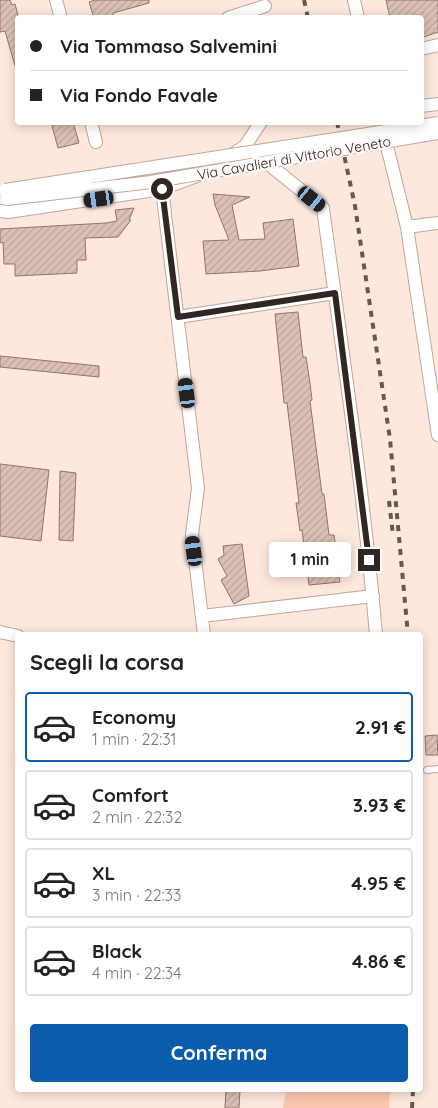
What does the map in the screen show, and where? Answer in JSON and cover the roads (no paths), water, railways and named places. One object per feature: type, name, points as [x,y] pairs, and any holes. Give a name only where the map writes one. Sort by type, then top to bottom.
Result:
[{"type":"street","points":[[56,0],[60,15]]},
{"type":"street","points":[[354,0],[357,15]]},
{"type":"street","points":[[239,15],[265,8]]},
{"type":"street","points":[[424,48],[438,45]]},
{"type":"street","points":[[424,106],[438,104]]},
{"type":"street","name":"Via Cavalieri di Vittorio Veneto","points":[[3,195],[438,123]]},
{"type":"street","points":[[92,125],[96,142]]},
{"type":"street","points":[[0,211],[8,212],[162,189],[205,173],[245,146],[259,125]]},
{"type":"street","points":[[381,125],[407,227],[438,435]]},
{"type":"street","name":"Via Cavalieri di Vittorio Veneto","points":[[3,195],[152,182],[438,133]]},
{"type":"street","points":[[245,146],[323,208],[373,596],[376,632]]},
{"type":"street","points":[[162,189],[198,488],[192,534],[204,632]]},
{"type":"street","points":[[407,227],[438,223]]},
{"type":"street","points":[[178,317],[335,293]]},
{"type":"street","points":[[202,616],[373,596]]},
{"type":"street","points":[[0,632],[15,635]]},
{"type":"lane","points":[[427,770],[438,769]]},
{"type":"railway","points":[[304,0],[307,15]]},
{"type":"railway","points":[[338,125],[355,206],[390,439],[408,632]]},
{"type":"railway","points":[[389,501],[393,535]]},
{"type":"railway","points":[[412,1108],[413,1092]]}]
